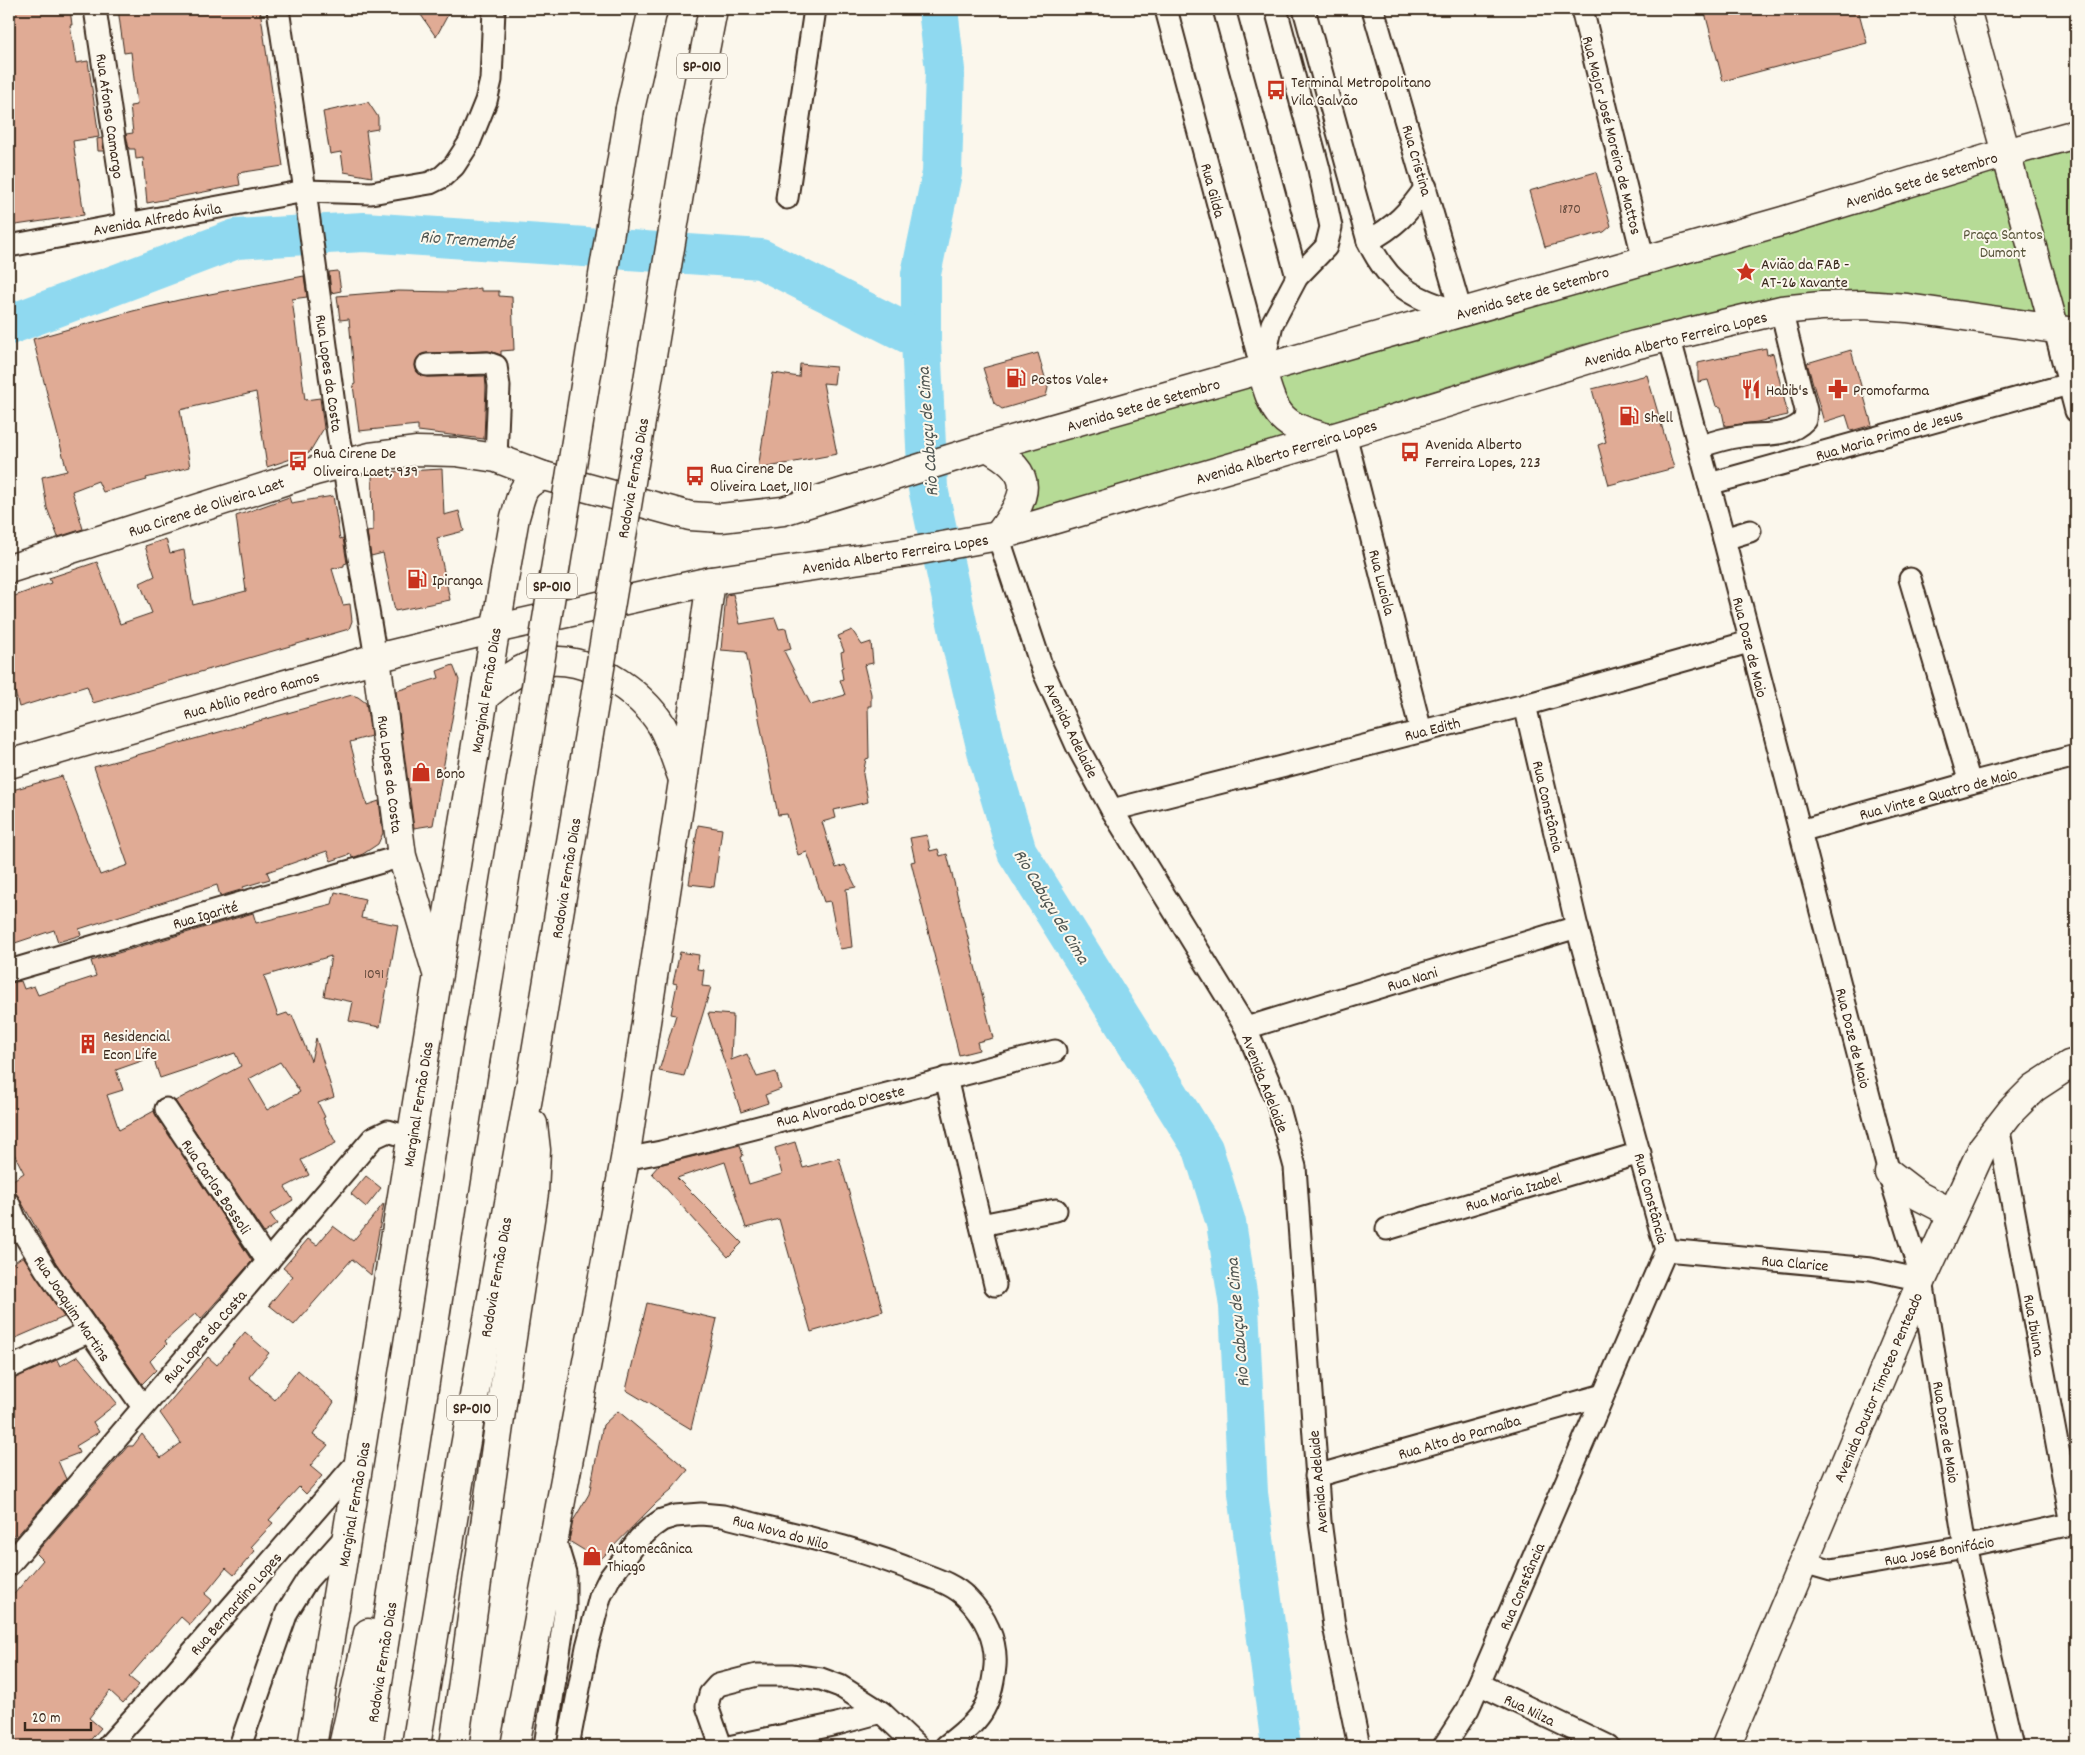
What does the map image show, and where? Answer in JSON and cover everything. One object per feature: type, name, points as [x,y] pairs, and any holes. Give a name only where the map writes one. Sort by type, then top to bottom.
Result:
[{"type":"main road","name":"Rodovia Fernão Dias","points":[[368,1746],[475,1062],[630,109],[652,9]]},
{"type":"main road","name":"Rodovia Fernão Dias","points":[[416,1746],[464,1452],[530,1082],[691,122],[713,9]]},
{"type":"main road","points":[[1966,9],[2006,153],[2066,331]]},
{"type":"main road","name":"Avenida Sete de Setembro","points":[[977,450],[1644,261],[2006,153],[2076,134]]},
{"type":"main road","name":"Avenida Alberto Ferreira Lopes","points":[[495,630],[711,581],[991,538],[1668,336],[1781,310],[1821,306],[1864,305],[1907,308],[2066,331]]},
{"type":"main road","points":[[1262,370],[1268,395],[1288,423],[1301,431],[1337,436]]},
{"type":"main road","points":[[977,450],[1004,456],[1016,467],[1022,478],[1023,490],[1018,507],[991,538]]},
{"type":"main road","name":"Rua Cirene de Oliveira Laet","points":[[9,569],[343,464],[370,457],[417,451],[456,452],[496,458],[544,476],[690,516],[721,518],[783,511],[977,450]]},
{"type":"main road","name":"Marginal Fernão Dias","points":[[312,1746],[515,517],[523,491],[530,481],[544,476]]},
{"type":"main road","points":[[514,1746],[625,1159],[683,781],[711,581]]},
{"type":"main road","name":"Rua Abílio Pedro Ramos","points":[[9,764],[376,658],[495,630]]},
{"type":"main road","name":"Rua Lopes da Costa","points":[[376,658],[402,856],[438,975]]},
{"type":"main road","points":[[484,696],[510,675],[544,662],[574,662],[604,672],[622,684],[646,706],[662,725],[683,781]]},
{"type":"main road","name":"Avenida Doutor Timoteo Penteado","points":[[1726,1746],[1922,1280],[1983,1147],[1998,1126],[2034,1088],[2069,1064],[2076,1062]]},
{"type":"main road","points":[[454,1746],[534,1193],[536,1150],[530,1082]]},
{"type":"main road","points":[[1889,1173],[1919,1196],[1952,1213]]},
{"type":"main road","points":[[343,1746],[381,1576],[407,1497]]},
{"type":"street","name":"Rua Afonso Camargo","points":[[95,9],[126,223]]},
{"type":"street","name":"Rua Lopes da Costa","points":[[278,9],[343,464],[376,658]]},
{"type":"street","name":"Avenida Alfredo Ávila","points":[[9,246],[126,223],[371,193],[430,183],[442,177],[454,166],[469,143],[486,101],[491,80],[494,9]]},
{"type":"street","points":[[787,198],[815,9]]},
{"type":"street","name":"Rua Gilda","points":[[1166,9],[1262,370]]},
{"type":"street","points":[[1224,9],[1297,277]]},
{"type":"street","points":[[1262,370],[1272,324],[1297,277],[1326,247],[1331,227],[1319,169],[1276,9]]},
{"type":"street","points":[[1304,9],[1368,241],[1378,261],[1393,280],[1432,305],[1461,312]]},
{"type":"street","name":"Rua Cristina","points":[[1373,9],[1461,312]]},
{"type":"street","name":"Rua Major José Moreira de Mattos","points":[[1582,9],[1644,261]]},
{"type":"street","points":[[1368,241],[1386,232],[1400,220],[1413,206],[1426,187]]},
{"type":"street","points":[[1699,447],[1742,436],[1792,431],[1805,420],[1806,410],[1781,310]]},
{"type":"street","points":[[2066,331],[2076,411]]},
{"type":"street","name":"Rua Doze de Maio","points":[[1668,336],[1724,539],[1749,642],[1889,1173],[1922,1280],[1965,1547],[2012,1746]]},
{"type":"street","points":[[427,365],[488,364],[496,366],[499,386],[496,458]]},
{"type":"street","name":"Rua Maria Primo de Jesus","points":[[1709,484],[2073,382]]},
{"type":"street","name":"Rua Luciola","points":[[1337,436],[1421,731]]},
{"type":"street","points":[[1724,539],[1750,531]]},
{"type":"street","name":"Avenida Adelaide","points":[[991,538],[1042,668],[1077,746],[1112,810],[1246,1028],[1277,1101],[1295,1167],[1316,1476],[1334,1626],[1359,1746]]},
{"type":"street","points":[[1910,579],[1970,783]]},
{"type":"street","name":"Rua Edith","points":[[1112,810],[1526,705],[1749,642]]},
{"type":"street","name":"Rua Constância","points":[[1444,1746],[1468,1709],[1666,1250],[1577,927],[1526,705]]},
{"type":"street","name":"Rua Vinte e Quatro de Maio","points":[[1800,831],[1970,783],[2076,756]]},
{"type":"street","name":"Rua Igarité","points":[[9,971],[402,856]]},
{"type":"street","name":"Rua Nani","points":[[1246,1028],[1577,927]]},
{"type":"street","name":"Rua Alvorada D'Oeste","points":[[625,1159],[1055,1051]]},
{"type":"street","points":[[946,1078],[995,1285]]},
{"type":"street","name":"Rua Carlos Bossoli","points":[[166,1109],[268,1262]]},
{"type":"street","name":"Rua Ibiuna","points":[[1998,1126],[2074,1523]]},
{"type":"street","name":"Rua Lopes da Costa","points":[[9,1565],[373,1138],[388,1131],[411,1138]]},
{"type":"street","name":"Rua Maria Izabel","points":[[1387,1229],[1640,1153]]},
{"type":"street","name":"Rua Joaquim Martins","points":[[9,1204],[16,1221],[46,1270],[143,1408]]},
{"type":"street","points":[[980,1225],[1056,1210]]},
{"type":"street","name":"Rua Clarice","points":[[1666,1250],[1872,1269],[1922,1280]]},
{"type":"street","points":[[9,1368],[88,1332]]},
{"type":"street","name":"Rua Alto do Parnaíba","points":[[1316,1476],[1603,1395]]},
{"type":"street","name":"Rua Bernardino Lopes","points":[[108,1746],[176,1671],[361,1458]]},
{"type":"street","name":"Rua Nova do Nilo","points":[[568,1746],[586,1647],[600,1597],[609,1579],[639,1539],[652,1527],[675,1516],[701,1514],[723,1516],[880,1557],[950,1584],[967,1597],[992,1636],[996,1659],[994,1682],[990,1698],[981,1716],[946,1746]]},
{"type":"street","name":"Rua José Bonifácio","points":[[1802,1562],[1831,1570],[1965,1547],[2074,1523]]},
{"type":"street","points":[[240,1746],[287,1612],[308,1580],[348,1534]]},
{"type":"street","points":[[545,1746],[566,1599],[565,1573],[554,1537]]},
{"type":"street","points":[[721,1746],[707,1706],[710,1694],[718,1685],[757,1675],[791,1675],[821,1680],[840,1686],[881,1712],[917,1746]]},
{"type":"street","name":"Rua Nilza","points":[[1479,1684],[1608,1746]]},
{"type":"street","points":[[733,1746],[837,1724],[881,1712]]},
{"type":"green space","name":"Praça Santos Dumont","points":[[2076,148],[2076,322],[1799,297],[1581,345],[1027,517],[1015,450]]},
{"type":"building","points":[[9,9],[70,9],[72,25],[70,25],[76,63],[88,61],[99,137],[73,141],[84,215],[9,226]]},
{"type":"building","points":[[118,9],[260,9],[283,166],[238,173],[240,185],[147,203],[143,158],[136,159],[135,149],[129,149],[126,134],[133,133],[130,106],[137,105],[131,52],[124,53]]},
{"type":"building","points":[[417,9],[451,9],[436,37]]},
{"type":"building","points":[[1704,9],[1858,9],[1867,43],[1723,81]]},
{"type":"building","points":[[368,102],[378,117],[378,129],[366,131],[372,177],[344,172],[341,152],[330,154],[323,112]]},
{"type":"building","points":[[102,138],[104,151],[98,151],[97,139]]},
{"type":"building","points":[[1596,172],[1611,226],[1604,232],[1545,247],[1529,191]]},
{"type":"building","points":[[338,271],[341,291],[331,293],[329,272]]},
{"type":"building","points":[[304,276],[307,297],[292,299],[305,400],[320,398],[324,428],[309,453],[267,467],[256,392],[180,410],[190,467],[146,478],[147,480],[103,492],[98,481],[72,491],[83,529],[58,537],[47,508],[42,477],[67,471],[33,339],[179,300]]},
{"type":"building","points":[[481,288],[481,291],[499,291],[499,296],[512,297],[514,350],[501,351],[501,355],[488,351],[427,353],[420,355],[415,365],[417,372],[427,377],[485,376],[484,439],[418,431],[418,425],[359,431],[353,385],[355,384],[349,319],[340,320],[337,296],[398,291],[452,292]]},
{"type":"building","name":"Habib's","points":[[1766,348],[1767,355],[1773,353],[1788,415],[1757,422],[1725,426],[1721,407],[1716,406],[1708,380],[1698,382],[1698,363]]},
{"type":"building","name":"Promofarma","points":[[1851,350],[1872,425],[1851,431],[1846,415],[1824,422],[1807,363]]},
{"type":"building","name":"Postos Vale+","points":[[1038,353],[1048,388],[1046,396],[1002,409],[994,403],[983,368]]},
{"type":"building","points":[[800,364],[836,367],[834,384],[823,383],[837,454],[758,469],[773,373],[799,377]]},
{"type":"building","name":"Shell","points":[[1647,375],[1674,468],[1609,485],[1598,445],[1606,442],[1592,389]]},
{"type":"building","points":[[442,469],[444,515],[459,511],[464,531],[437,538],[450,600],[395,611],[383,553],[371,556],[367,532],[373,531],[372,473]]},
{"type":"building","points":[[333,496],[340,539],[343,538],[347,563],[344,566],[332,569],[343,605],[350,604],[352,621],[349,629],[93,703],[87,686],[19,707],[9,669],[9,598],[51,583],[49,578],[97,562],[120,624],[152,613],[140,583],[155,576],[145,546],[166,539],[170,553],[184,550],[193,605],[246,591],[236,516],[289,497],[291,503]]},
{"type":"building","points":[[733,594],[740,624],[775,618],[779,629],[786,628],[791,649],[784,651],[811,705],[845,695],[840,680],[843,679],[841,652],[844,651],[838,636],[852,630],[862,645],[871,642],[873,663],[864,665],[871,694],[871,706],[868,706],[869,758],[866,759],[863,774],[868,802],[834,810],[836,818],[822,822],[836,868],[845,865],[856,887],[846,889],[852,947],[840,949],[830,901],[824,902],[807,852],[798,855],[787,814],[778,815],[746,652],[721,650],[726,595]]},
{"type":"building","points":[[453,665],[459,680],[433,825],[414,828],[396,691],[439,678],[437,671]]},
{"type":"building","points":[[352,695],[366,703],[371,736],[350,742],[367,805],[379,801],[383,833],[378,844],[363,854],[352,858],[351,854],[331,861],[327,851],[267,872],[270,879],[243,887],[244,889],[220,896],[217,885],[79,929],[81,935],[58,942],[54,930],[9,945],[9,791],[62,776],[100,875],[128,865],[94,767]]},
{"type":"building","points":[[698,825],[722,829],[714,887],[689,884]]},
{"type":"building","points":[[927,835],[930,851],[938,849],[940,856],[947,854],[993,1038],[977,1042],[979,1050],[959,1055],[911,862],[915,861],[910,838]]},
{"type":"building","points":[[335,892],[365,899],[361,918],[398,925],[380,1027],[349,1021],[353,1002],[324,996],[331,956],[264,976],[278,1016],[287,1013],[289,1016],[292,1015],[311,1061],[316,1038],[334,1097],[318,1103],[325,1117],[323,1118],[336,1143],[301,1160],[309,1175],[285,1187],[293,1200],[270,1214],[277,1224],[264,1233],[175,1101],[241,1066],[235,1053],[160,1078],[153,1057],[116,1070],[123,1090],[107,1095],[119,1130],[154,1111],[252,1261],[201,1319],[196,1313],[165,1341],[167,1344],[150,1361],[156,1370],[142,1384],[56,1263],[10,1182],[24,1173],[9,1144],[9,983],[21,981],[24,989],[34,986],[38,995],[96,976],[91,961],[253,913],[256,923],[332,904]],"holes":[[[280,1062],[300,1092],[267,1110],[249,1079]]]},
{"type":"building","points":[[680,952],[699,955],[697,969],[704,970],[702,986],[711,987],[684,1076],[659,1071],[676,1015],[671,1014],[677,984],[673,983]]},
{"type":"building","points":[[708,1013],[733,1015],[731,1060],[747,1054],[757,1077],[776,1072],[781,1089],[765,1095],[768,1103],[741,1112]]},
{"type":"building","points":[[795,1142],[803,1168],[839,1158],[883,1311],[811,1332],[779,1219],[746,1228],[725,1162],[677,1178],[742,1243],[728,1257],[652,1173],[659,1165],[740,1145],[743,1156],[741,1157],[749,1184],[782,1174],[775,1148]]},
{"type":"building","points":[[366,1176],[381,1188],[366,1207],[351,1194]]},
{"type":"building","points":[[384,1203],[371,1275],[352,1259],[294,1325],[269,1305],[293,1276],[283,1268],[308,1239],[317,1245],[333,1226],[353,1241]]},
{"type":"building","points":[[23,1256],[64,1317],[11,1340],[16,1351],[9,1354],[9,1266]]},
{"type":"building","points":[[647,1303],[717,1319],[691,1429],[626,1390]]},
{"type":"building","points":[[245,1332],[269,1353],[249,1377],[275,1400],[298,1370],[334,1402],[313,1435],[328,1445],[310,1466],[322,1476],[306,1494],[299,1487],[269,1520],[273,1523],[251,1547],[255,1551],[234,1575],[226,1568],[205,1594],[212,1600],[190,1625],[181,1617],[129,1677],[139,1685],[123,1703],[110,1691],[89,1718],[101,1728],[85,1746],[21,1746],[9,1736],[9,1600],[43,1560],[36,1553],[128,1446],[133,1446],[142,1434],[161,1458],[181,1443],[160,1413],[208,1357],[217,1365]]},
{"type":"building","points":[[78,1356],[117,1403],[93,1422],[99,1432],[76,1446],[79,1453],[58,1461],[66,1479],[16,1537],[9,1531],[9,1380],[57,1360],[60,1366]]},
{"type":"building","points":[[618,1411],[688,1470],[672,1489],[600,1560],[569,1541],[573,1521],[589,1494],[603,1425]]},
{"type":"waterway","name":"Rio Cabuçu de Cima","points":[[938,9],[945,70],[942,173],[921,274],[921,340],[928,488],[989,759],[1017,852],[1203,1149],[1226,1223],[1239,1306],[1248,1493],[1281,1746]]},
{"type":"waterway","name":"Rio Tremembé","points":[[9,325],[236,239],[364,232],[761,259],[921,340]]},
{"type":"place","name":"Terminal Metropolitano Vila Galvão","points":[[1276,90]]},
{"type":"place","name":"Avião da FAB - AT-26 Xavante","points":[[1746,272]]},
{"type":"place","name":"Postos Vale+","points":[[1016,378]]},
{"type":"place","name":"Habib's","points":[[1751,389]]},
{"type":"place","name":"Promofarma","points":[[1838,389]]},
{"type":"place","name":"Shell","points":[[1629,416]]},
{"type":"place","name":"Avenida Alberto Ferreira Lopes, 223","points":[[1410,452]]},
{"type":"place","name":"Rua Cirene De Oliveira Laet, 939","points":[[298,461]]},
{"type":"place","name":"Rua Cirene De Oliveira Laet, 1101","points":[[695,476]]},
{"type":"place","name":"Ipiranga","points":[[417,579]]},
{"type":"place","name":"Bono","points":[[421,772]]},
{"type":"place","name":"Residencial Econ Life","points":[[88,1044]]},
{"type":"place","name":"Automecânica Thiago","points":[[592,1556]]}]
